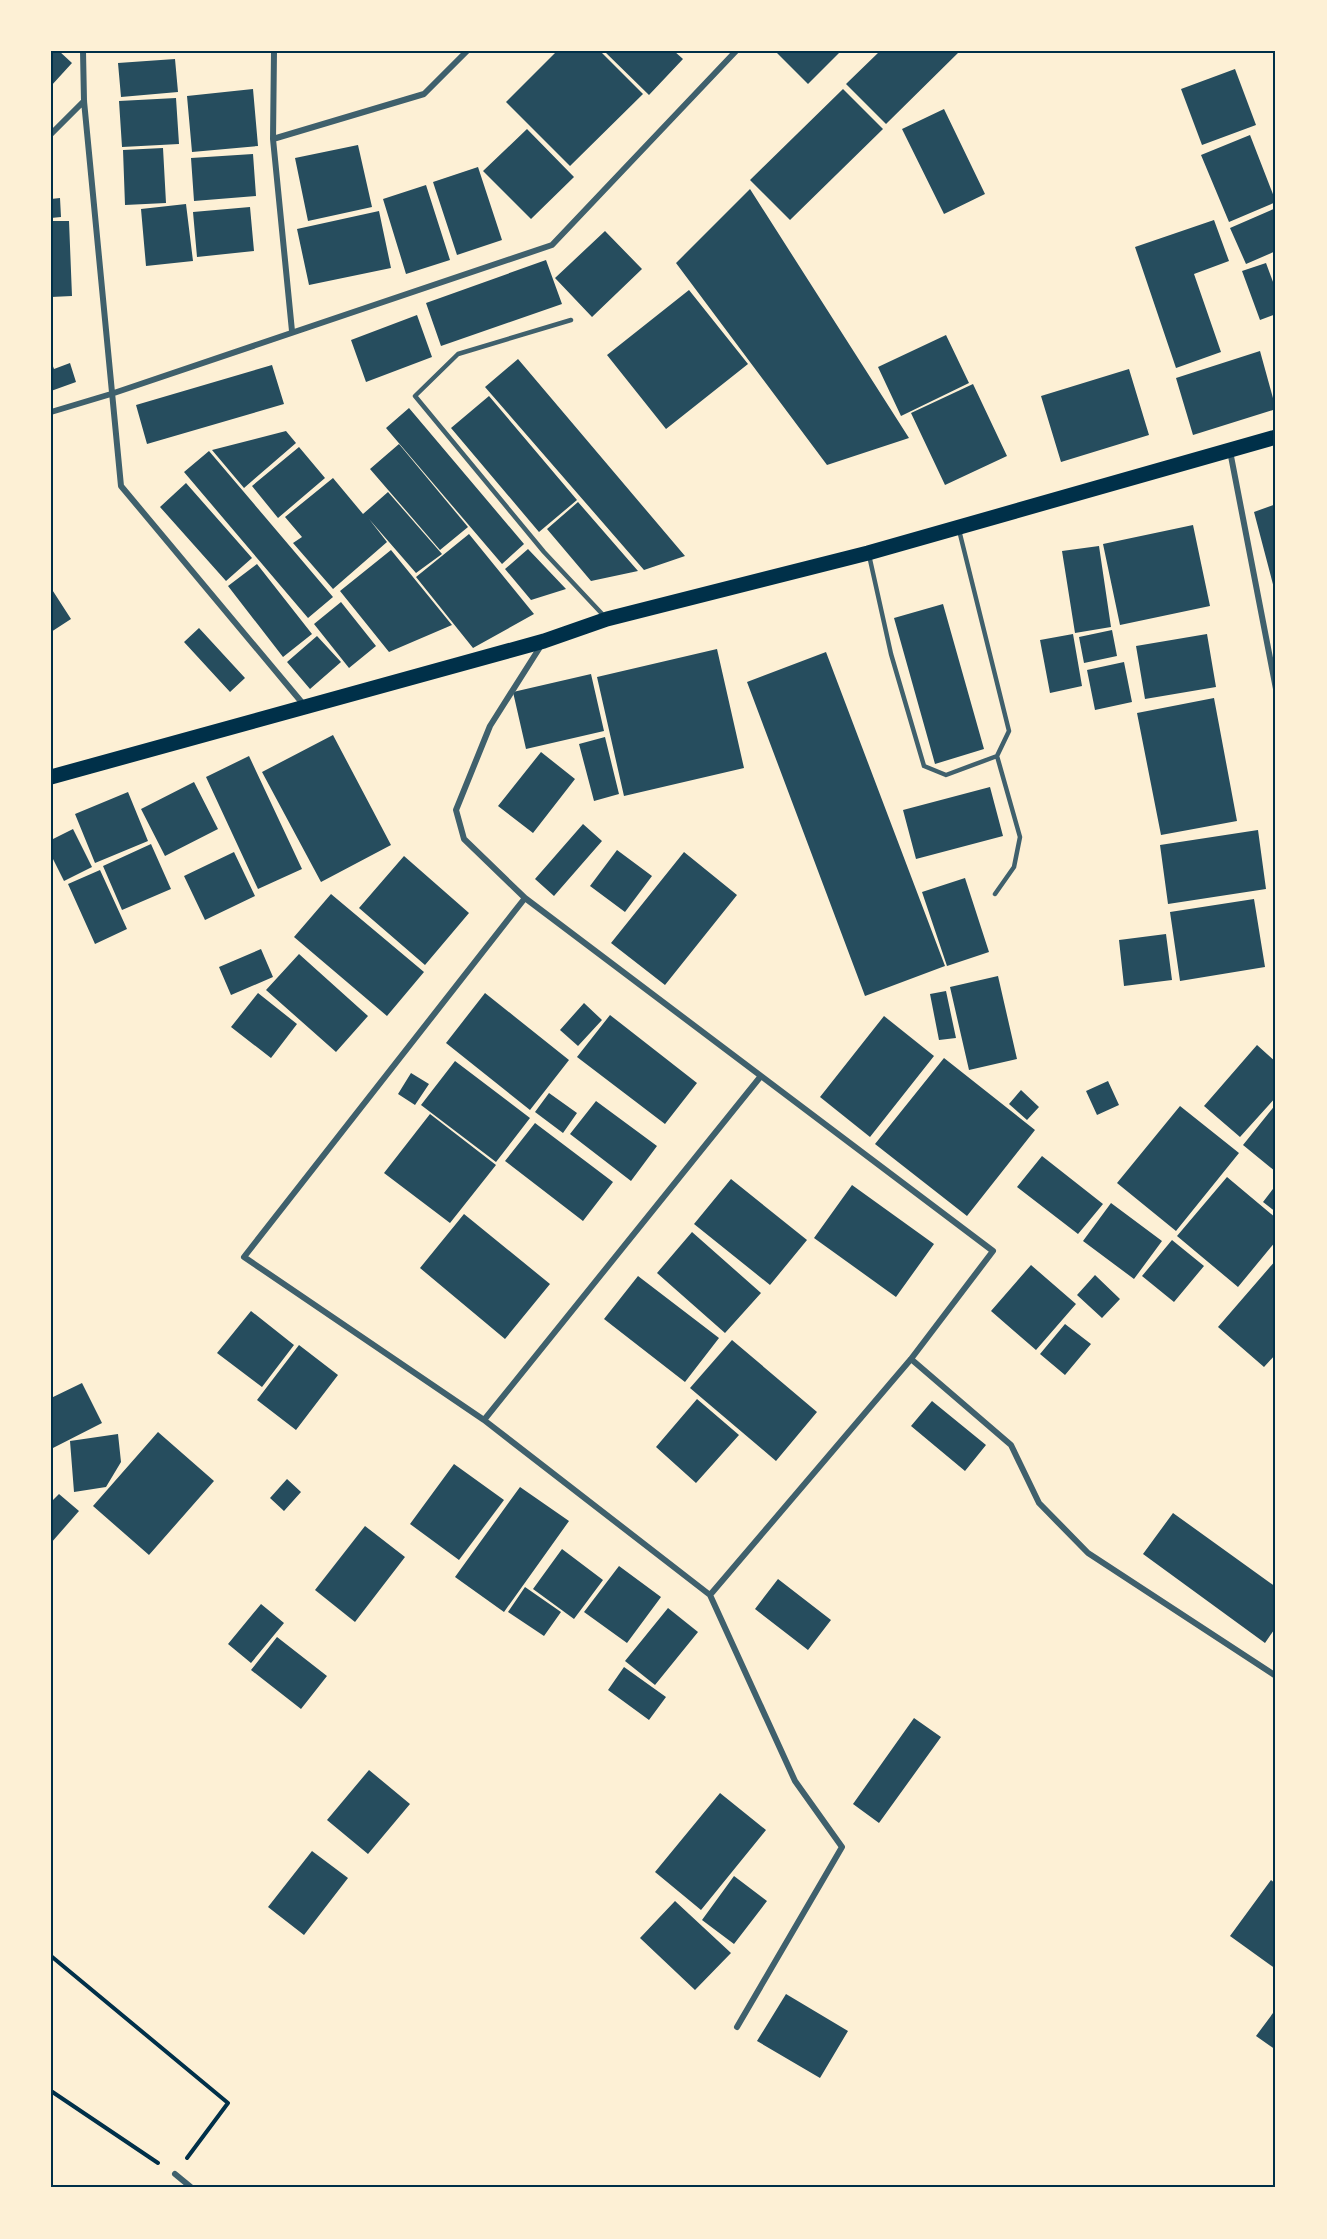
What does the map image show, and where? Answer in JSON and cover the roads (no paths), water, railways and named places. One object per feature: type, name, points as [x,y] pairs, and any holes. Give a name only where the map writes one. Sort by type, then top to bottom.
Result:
[{"type":"main road","points":[[51,777],[544,641],[607,620],[868,553],[1276,437]]},
{"type":"street","points":[[83,51],[84,101],[121,486],[306,707]]},
{"type":"street","points":[[274,51],[273,139],[292,331]]},
{"type":"street","points":[[273,139],[424,94],[467,51]]},
{"type":"street","points":[[51,412],[111,394],[552,245],[736,51]]},
{"type":"street","points":[[51,134],[84,101]]},
{"type":"street","points":[[1230,451],[1276,689]]},
{"type":"street","points":[[544,641],[490,726],[456,810],[464,839],[525,898],[993,1251],[911,1359],[710,1595]]},
{"type":"street","points":[[525,898],[243,1257],[484,1420],[710,1595],[795,1781],[842,1847],[737,2027]]},
{"type":"street","points":[[484,1420],[761,1076]]},
{"type":"street","points":[[911,1359],[1011,1445],[1039,1503],[1088,1553],[1276,1676]]},
{"type":"street","points":[[175,2174],[192,2188]]},
{"type":"lane","points":[[571,320],[458,354],[415,396],[544,552],[607,620]]},
{"type":"lane","points":[[958,528],[1009,731],[997,756],[1020,837],[1014,867],[995,894]]},
{"type":"lane","points":[[868,553],[891,654],[924,766],[946,776],[997,756]]}]
